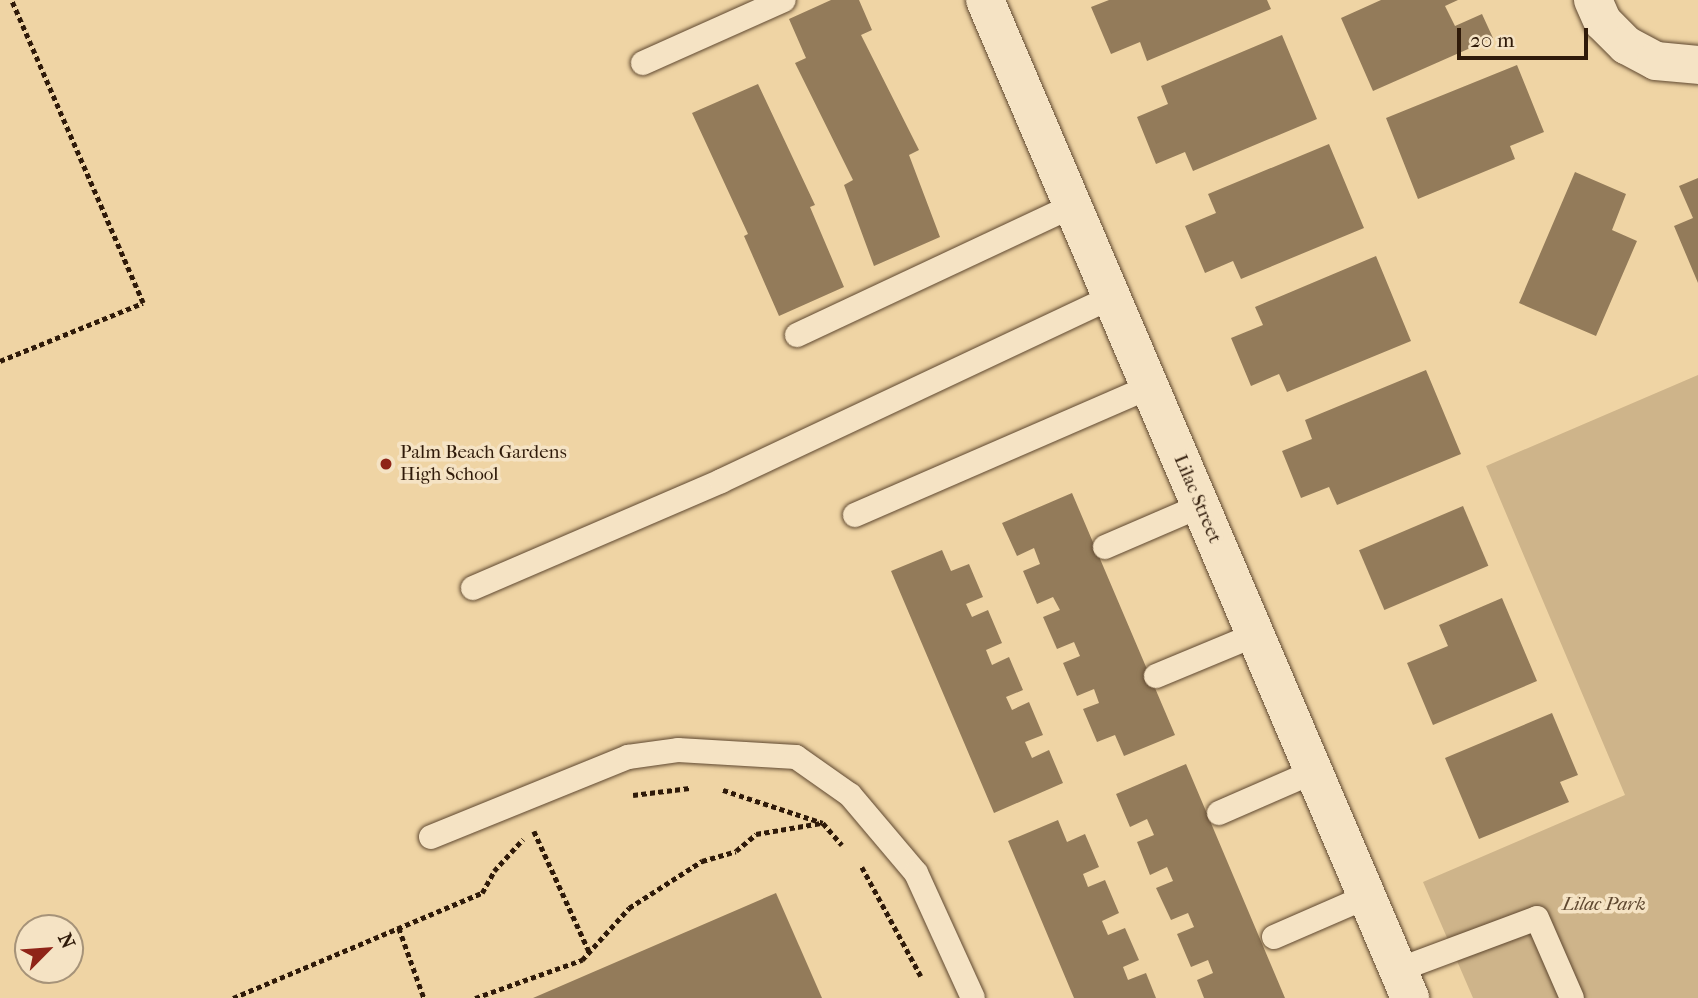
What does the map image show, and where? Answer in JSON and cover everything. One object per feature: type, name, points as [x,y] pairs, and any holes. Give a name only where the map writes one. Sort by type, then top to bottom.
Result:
[{"type":"street","name":"Lilac Street","points":[[985,0],[1404,984]]},
{"type":"street","points":[[1593,0],[1603,22],[1626,45],[1656,61],[1698,65]]},
{"type":"lane","points":[[643,62],[783,0]]},
{"type":"lane","points":[[797,335],[1072,206]]},
{"type":"lane","points":[[473,588],[721,481],[1112,297]]},
{"type":"lane","points":[[855,515],[1150,387]]},
{"type":"lane","points":[[1105,547],[1200,506]]},
{"type":"lane","points":[[1156,676],[1255,635]]},
{"type":"lane","points":[[431,837],[628,757],[678,750],[796,757],[850,795],[916,873],[973,998]]},
{"type":"lane","points":[[1219,813],[1313,772]]},
{"type":"lane","points":[[1273,937],[1366,897]]},
{"type":"lane","points":[[1404,984],[1537,918],[1572,998]]},
{"type":"path","points":[[0,361],[143,303],[10,0]]},
{"type":"path","points":[[711,786],[823,823],[847,850]]},
{"type":"path","points":[[618,797],[698,787]]},
{"type":"path","points":[[233,998],[482,893],[494,871],[533,828],[545,822]]},
{"type":"path","points":[[475,998],[582,960],[629,908],[702,861],[736,851],[756,834],[823,823]]},
{"type":"path","points":[[533,828],[589,951]]},
{"type":"path","points":[[855,860],[927,988]]},
{"type":"path","points":[[398,929],[424,998]]},
{"type":"green space","name":"Lilac Park","points":[[1698,375],[1698,998],[1473,998],[1423,882],[1625,795],[1486,466]]},
{"type":"building","points":[[831,0],[859,0],[872,30],[861,35],[919,150],[909,155],[940,237],[874,266],[844,185],[853,180],[795,63],[806,58],[789,19]]},
{"type":"building","points":[[1109,0],[1267,0],[1271,9],[1147,61],[1140,42],[1111,54],[1091,7]]},
{"type":"building","points":[[1381,0],[1458,0],[1445,6],[1455,26],[1482,14],[1493,38],[1373,91],[1341,18]]},
{"type":"building","points":[[1282,35],[1317,119],[1193,171],[1185,152],[1156,164],[1137,117],[1168,104],[1161,86]]},
{"type":"building","points":[[1517,65],[1544,132],[1510,146],[1515,159],[1418,199],[1386,118]]},
{"type":"building","points":[[758,84],[815,205],[810,207],[844,287],[779,316],[744,236],[748,234],[692,113]]},
{"type":"building","points":[[1329,144],[1364,228],[1241,279],[1233,261],[1205,273],[1185,226],[1216,213],[1208,194]]},
{"type":"building","points":[[1575,172],[1626,194],[1612,230],[1637,241],[1596,336],[1519,303]]},
{"type":"building","points":[[1698,178],[1698,283],[1674,226],[1693,218],[1679,186]]},
{"type":"building","points":[[1376,256],[1411,341],[1287,392],[1279,374],[1251,386],[1231,338],[1263,325],[1255,307]]},
{"type":"building","points":[[1426,370],[1461,454],[1337,505],[1329,487],[1301,498],[1282,451],[1312,439],[1305,420]]},
{"type":"building","points":[[1072,493],[1175,735],[1124,756],[1115,735],[1097,742],[1083,709],[1099,703],[1094,689],[1077,696],[1063,663],[1080,656],[1074,642],[1057,649],[1043,617],[1060,610],[1053,597],[1037,604],[1023,571],[1040,564],[1034,548],[1017,556],[1002,523]]},
{"type":"building","points":[[1463,506],[1488,566],[1384,610],[1359,550]]},
{"type":"building","points":[[942,550],[951,571],[969,564],[983,597],[966,604],[972,617],[988,610],[1002,643],[986,650],[992,665],[1009,657],[1023,690],[1006,697],[1012,710],[1029,702],[1043,735],[1025,742],[1032,758],[1049,750],[1063,783],[994,813],[891,571]]},
{"type":"building","points":[[1502,598],[1537,681],[1433,725],[1407,663],[1448,646],[1439,625]]},
{"type":"building","points":[[1552,713],[1578,775],[1560,782],[1569,802],[1479,839],[1445,758]]},
{"type":"building","points":[[1186,764],[1285,998],[1204,998],[1197,980],[1213,973],[1208,960],[1191,967],[1177,934],[1194,927],[1188,913],[1171,920],[1156,888],[1173,881],[1167,867],[1150,875],[1137,842],[1154,835],[1147,819],[1130,827],[1116,794]]},
{"type":"building","points":[[1058,820],[1067,842],[1085,834],[1099,867],[1083,874],[1088,887],[1105,880],[1119,913],[1102,921],[1108,935],[1125,928],[1139,960],[1123,967],[1128,980],[1146,973],[1156,998],[1074,998],[1008,841]]},
{"type":"building","points":[[776,893],[822,998],[533,998]]},
{"type":"place","name":"Palm Beach Gardens High School","points":[[386,464]]}]
